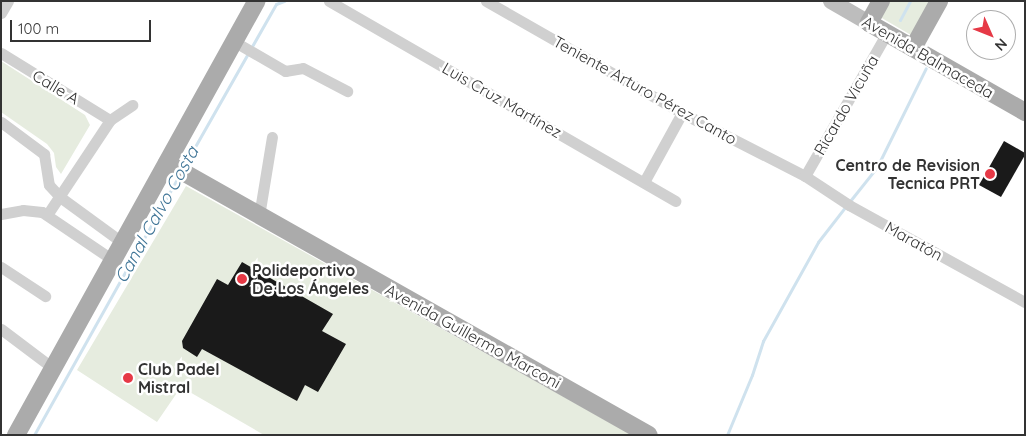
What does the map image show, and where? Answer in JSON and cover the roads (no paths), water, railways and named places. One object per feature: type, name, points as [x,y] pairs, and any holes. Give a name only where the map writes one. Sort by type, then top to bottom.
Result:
[{"type":"main road","points":[[16,435],[123,243],[176,168],[239,45],[257,1]]},
{"type":"main road","name":"Avenida Balmaceda","points":[[831,1],[1025,112]]},
{"type":"main road","points":[[869,23],[881,1]]},
{"type":"main road","points":[[913,48],[939,1]]},
{"type":"main road","name":"Avenida Guillermo Marconi","points":[[176,168],[649,435]]},
{"type":"street","points":[[1,13],[8,1]]},
{"type":"street","name":"Luis Cruz Martínez","points":[[329,1],[346,5],[675,201]]},
{"type":"street","name":"Teniente Arturo Pérez Canto","points":[[486,1],[682,112],[806,176]]},
{"type":"street","name":"Ricardo Vicuña","points":[[806,176],[887,33]]},
{"type":"street","points":[[239,45],[285,71],[303,68],[347,91]]},
{"type":"street","name":"Calle A","points":[[1,53],[110,120]]},
{"type":"street","points":[[47,215],[110,120],[132,105]]},
{"type":"street","points":[[644,182],[682,112]]},
{"type":"street","points":[[1,122],[44,154],[49,185],[60,196],[123,243]]},
{"type":"street","points":[[259,216],[272,137]]},
{"type":"street","name":"Maratón","points":[[806,176],[849,205],[1025,302]]},
{"type":"street","points":[[1,214],[30,210],[47,215],[113,260]]},
{"type":"street","points":[[1,267],[45,296]]},
{"type":"street","points":[[1,329],[53,368]]},
{"type":"waterway","name":"Canal Calvo Costa","points":[[184,166],[276,4],[284,1]]},
{"type":"waterway","points":[[900,20],[910,1]]},
{"type":"waterway","points":[[850,201],[877,167],[926,68]]},
{"type":"waterway","name":"Canal Calvo Costa","points":[[34,435],[179,176]]},
{"type":"waterway","points":[[727,435],[752,375],[763,341],[818,242],[846,206]]},
{"type":"place","name":"Centro de Revision Tecnica PRT","points":[[990,174]]},
{"type":"place","name":"Polideportivo De Los Ángeles","points":[[242,279]]},
{"type":"place","name":"Club Padel Mistral","points":[[128,378]]}]
